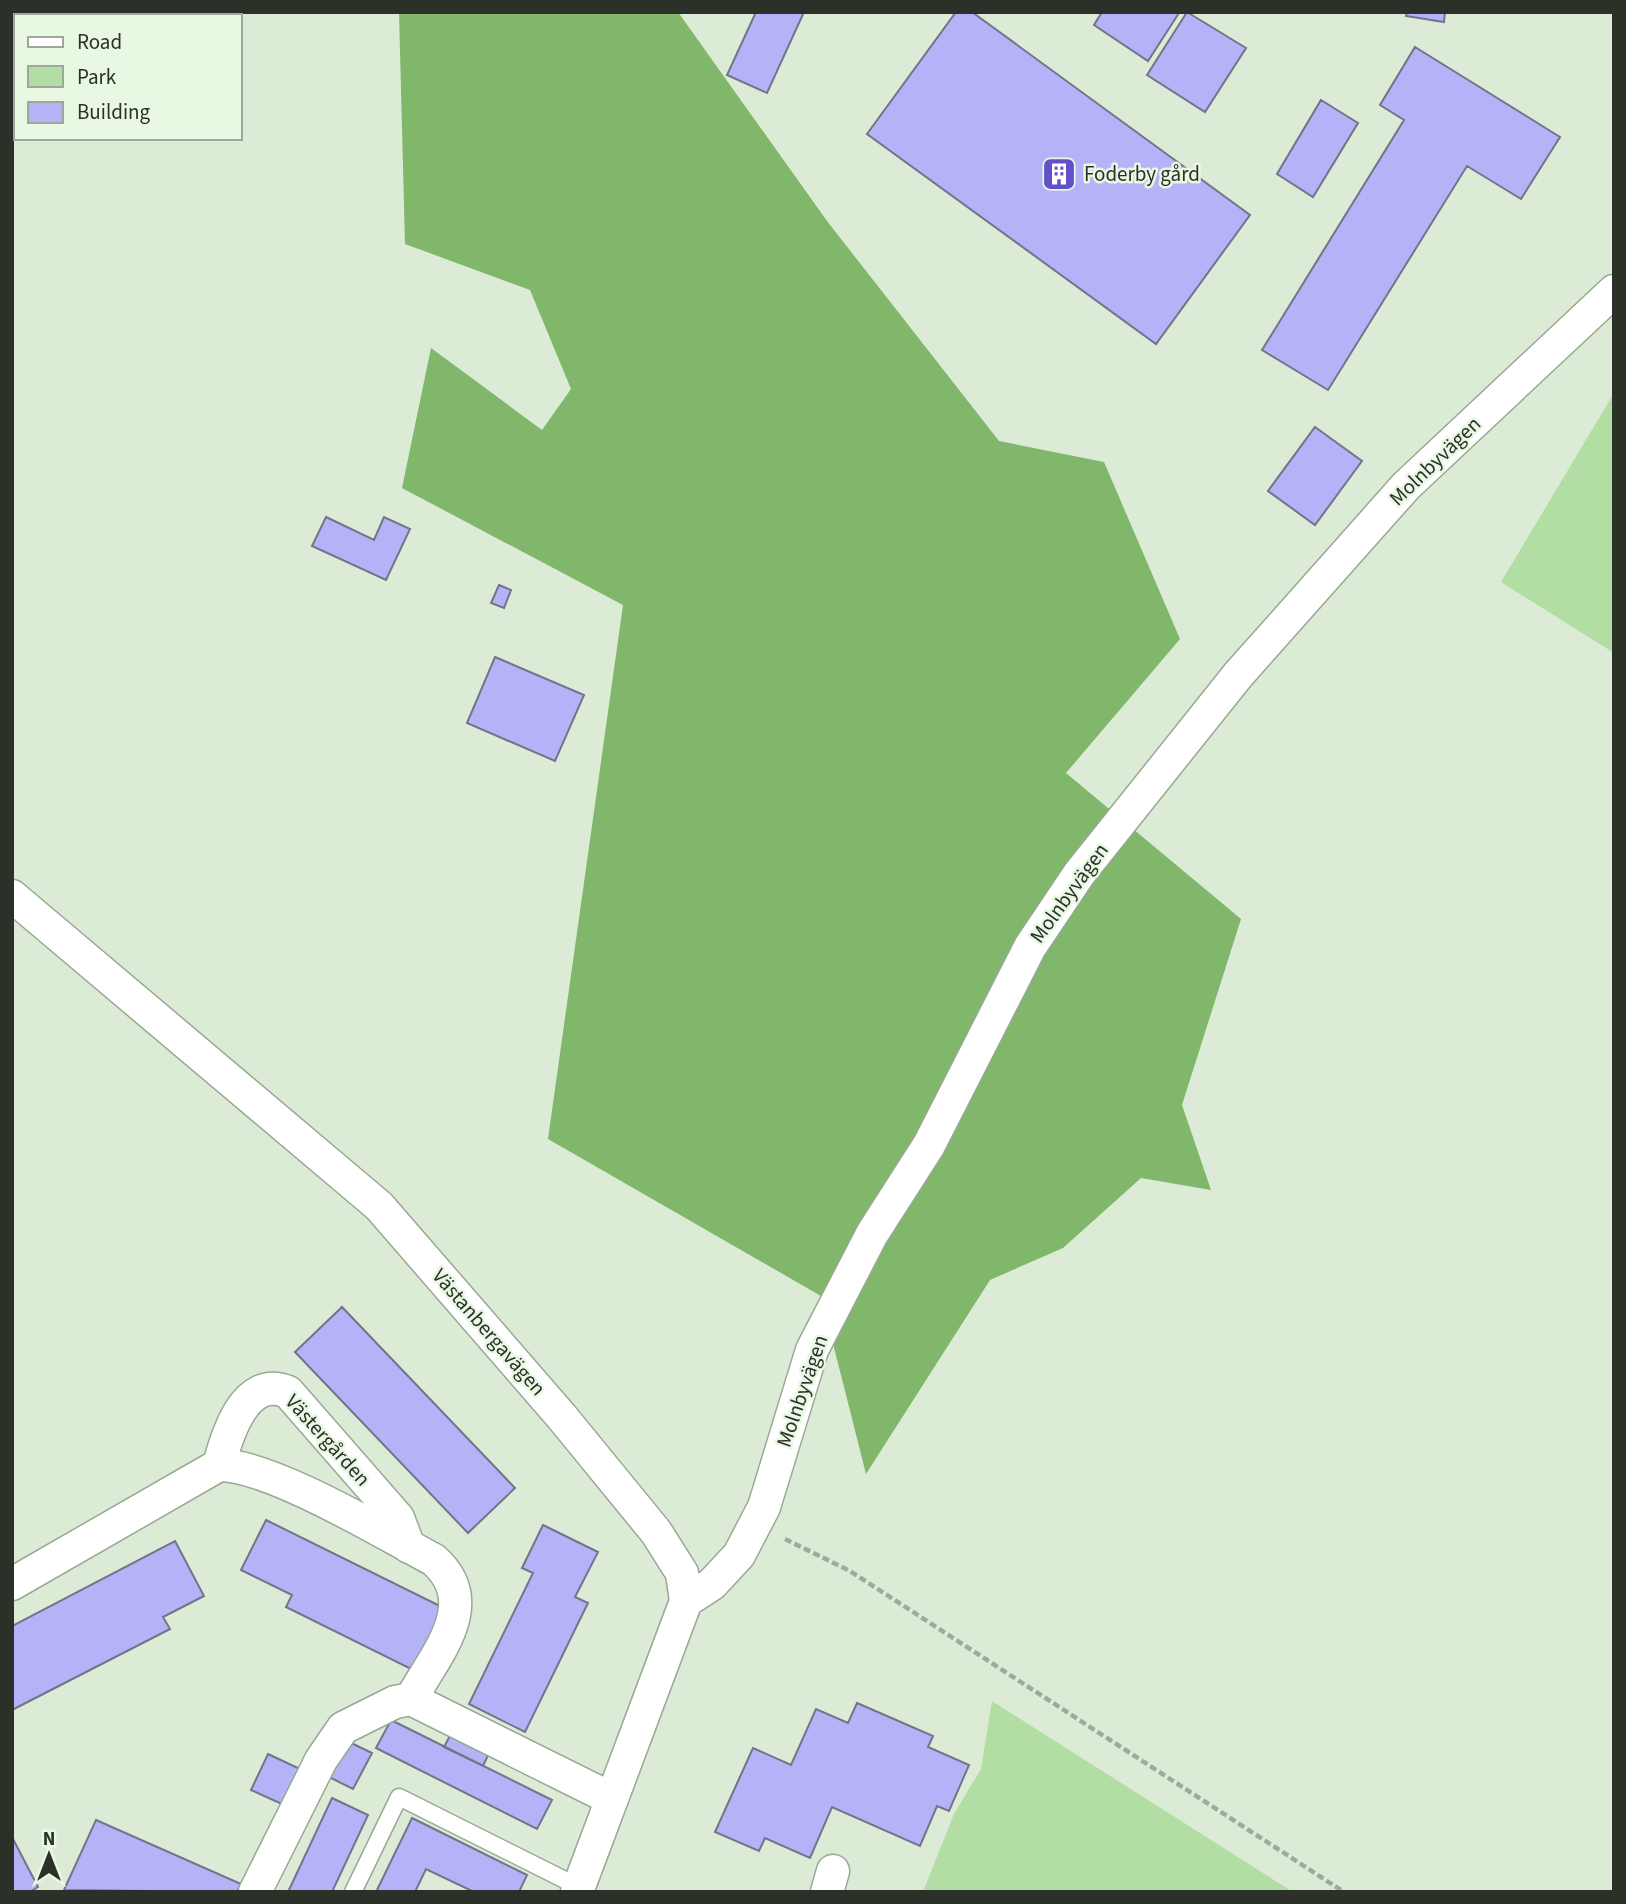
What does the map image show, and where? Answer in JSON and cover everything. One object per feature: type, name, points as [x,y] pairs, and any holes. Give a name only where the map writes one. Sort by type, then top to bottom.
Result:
[{"type":"street","name":"Molnbyvägen","points":[[686,1601],[712,1584],[739,1555],[764,1507],[812,1350],[872,1234],[929,1145],[1030,947],[1079,874],[1238,675],[1406,486],[1614,291]]},
{"type":"street","name":"Västanbergavägen","points":[[12,896],[379,1206],[562,1417],[656,1532],[682,1573],[686,1601]]},
{"type":"street","name":"Västergården","points":[[409,1547],[398,1518],[288,1392],[277,1387],[267,1389],[240,1409],[229,1432],[219,1465],[249,1469],[434,1560],[447,1572],[454,1586],[457,1609],[452,1625],[411,1699]]},
{"type":"street","points":[[12,1584],[219,1465]]},
{"type":"street","points":[[578,1890],[686,1601]]},
{"type":"street","points":[[255,1892],[321,1760],[343,1728],[395,1702],[411,1699],[612,1799]]},
{"type":"lane","points":[[354,1892],[399,1797],[578,1890]]},
{"type":"path","points":[[755,1524],[850,1571],[1344,1892]]},
{"type":"green space","points":[[399,12],[678,12],[827,221],[999,441],[1104,462],[1180,639],[1066,773],[1241,919],[1182,1105],[1211,1190],[1141,1178],[1063,1248],[990,1280],[866,1474],[821,1296],[548,1139],[623,605],[402,488],[431,348],[542,430],[571,389],[530,290],[405,244]]},
{"type":"green space","points":[[1614,393],[1614,653],[1501,582]]},
{"type":"green space","points":[[992,1701],[1293,1892],[923,1892],[954,1814],[981,1769]]},
{"type":"building","points":[[756,12],[804,12],[767,93],[727,75]]},
{"type":"building","name":"Foderby gård","points":[[956,12],[972,12],[1250,215],[1156,344],[867,134]]},
{"type":"building","points":[[1102,12],[1179,13],[1148,61],[1094,25]]},
{"type":"building","points":[[1187,12],[1246,48],[1205,112],[1147,75]]},
{"type":"building","points":[[1407,12],[1445,12],[1444,22],[1406,16]]},
{"type":"building","points":[[1415,47],[1560,137],[1521,199],[1467,166],[1328,390],[1262,350],[1404,120],[1380,105]]},
{"type":"building","points":[[1321,100],[1358,123],[1313,197],[1277,174]]},
{"type":"building","points":[[1315,427],[1362,461],[1315,525],[1268,491]]},
{"type":"building","points":[[326,517],[374,540],[384,517],[410,529],[386,580],[312,546]]},
{"type":"building","points":[[499,585],[511,590],[504,608],[491,603]]},
{"type":"building","points":[[495,657],[584,695],[555,761],[467,723]]},
{"type":"building","points":[[342,1307],[515,1488],[468,1533],[295,1352]]},
{"type":"building","points":[[266,1520],[446,1609],[415,1671],[286,1607],[292,1595],[241,1570]]},
{"type":"building","points":[[543,1525],[598,1552],[575,1597],[588,1603],[525,1732],[469,1704],[533,1573],[522,1568]]},
{"type":"building","points":[[175,1541],[204,1596],[163,1617],[170,1629],[12,1710],[12,1626]]},
{"type":"building","points":[[857,1703],[933,1736],[928,1747],[969,1765],[949,1811],[937,1806],[920,1846],[832,1807],[810,1858],[765,1838],[759,1851],[715,1832],[753,1748],[791,1765],[816,1709],[848,1723]]},
{"type":"building","points":[[391,1720],[552,1800],[537,1829],[376,1748]]},
{"type":"building","points":[[454,1728],[492,1747],[483,1766],[444,1747]]},
{"type":"building","points":[[345,1740],[372,1753],[353,1789],[327,1776]]},
{"type":"building","points":[[268,1754],[300,1769],[284,1805],[251,1790]]},
{"type":"building","points":[[332,1798],[368,1815],[332,1892],[288,1892]]},
{"type":"building","points":[[412,1818],[527,1875],[519,1892],[474,1892],[426,1869],[415,1892],[376,1892]]},
{"type":"building","points":[[96,1820],[241,1884],[237,1892],[64,1890]]},
{"type":"building","points":[[12,1837],[38,1887],[30,1892],[12,1892]]},
{"type":"place","name":"Foderby gård","points":[[1059,174]]}]
